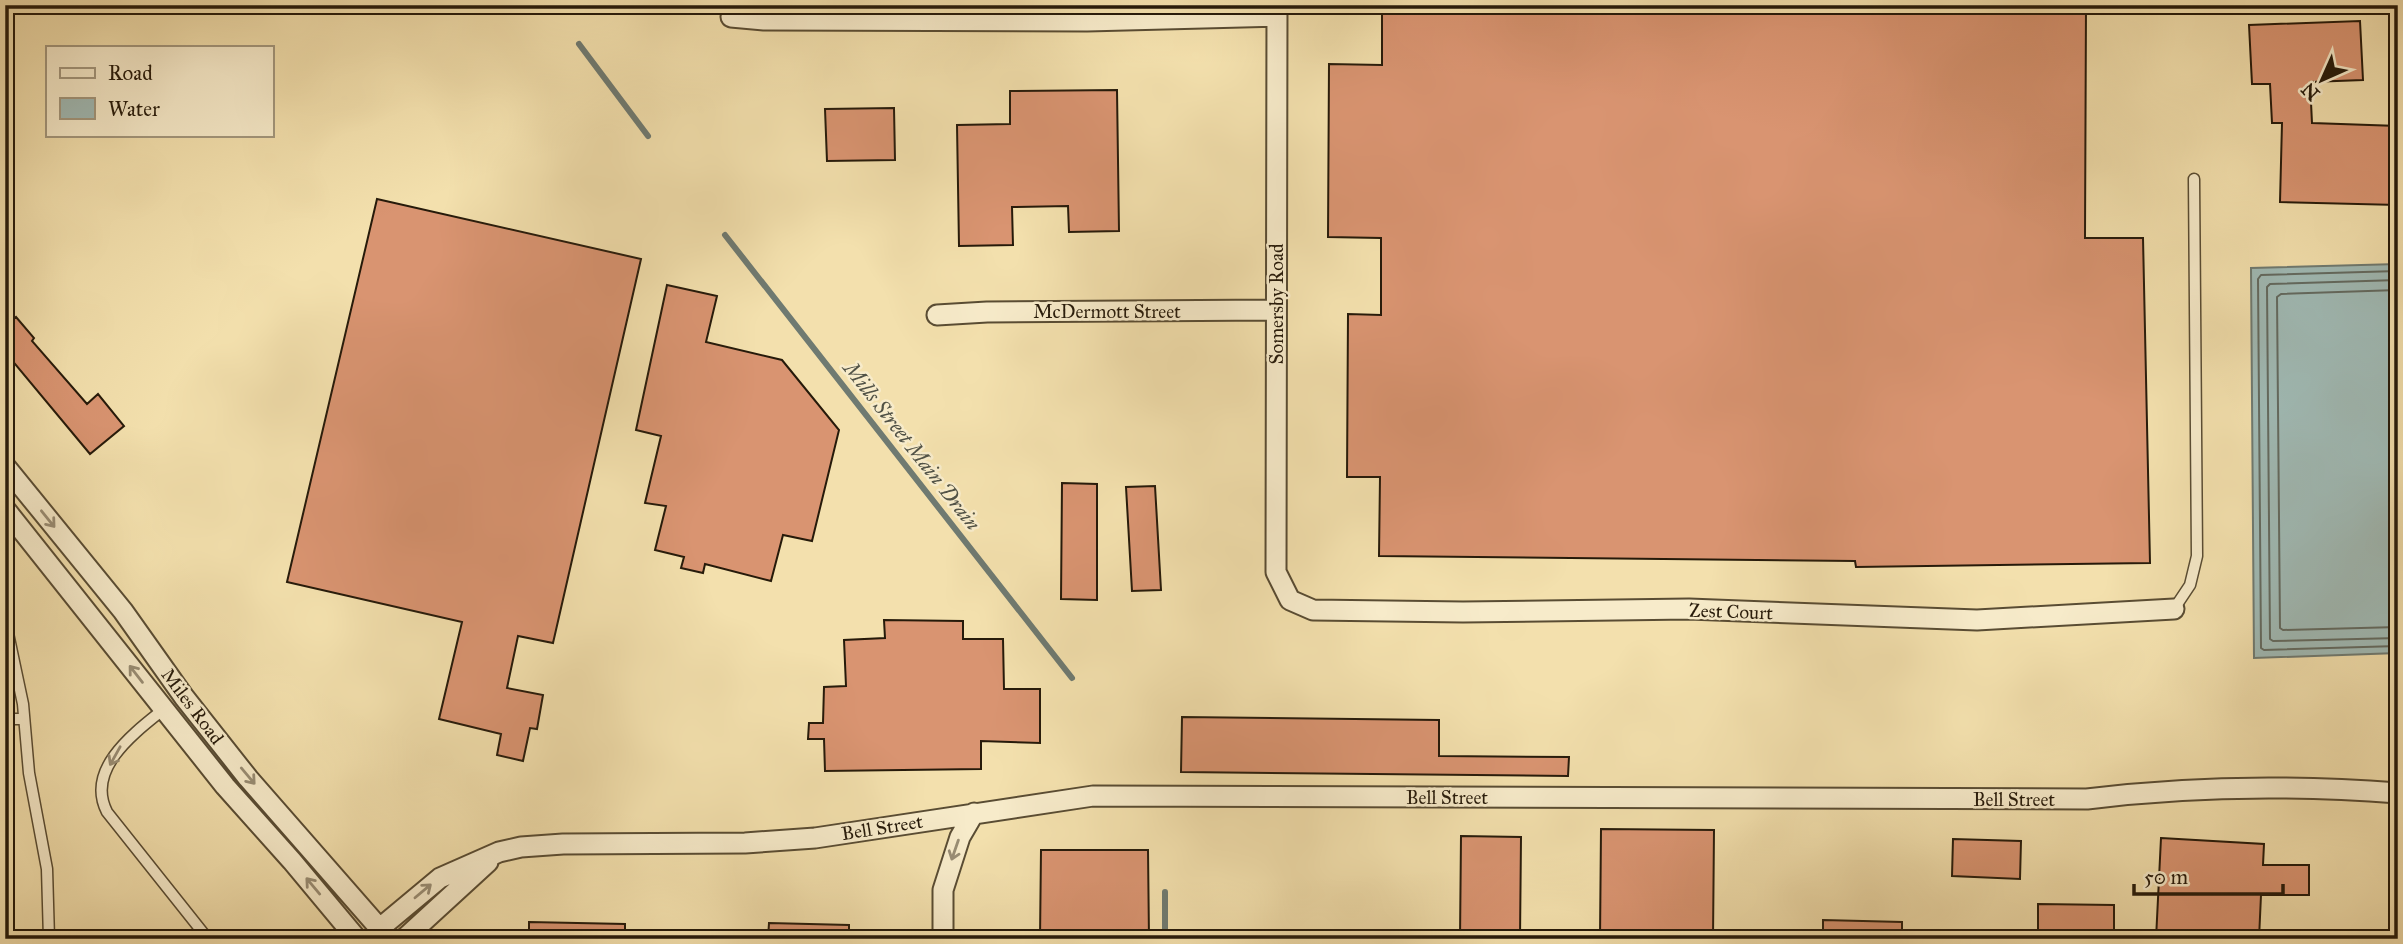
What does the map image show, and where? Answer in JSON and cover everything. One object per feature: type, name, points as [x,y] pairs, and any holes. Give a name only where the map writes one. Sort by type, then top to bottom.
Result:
[{"type":"street","points":[[731,16],[764,20],[1087,21],[1277,11]]},
{"type":"street","name":"Somersby Road","points":[[1277,11],[1276,572],[1290,600]]},
{"type":"street","name":"McDermott Street","points":[[937,315],[987,312],[1276,310]]},
{"type":"street","name":"Miles Road","points":[[5,466],[123,611],[248,778],[382,935]]},
{"type":"street","name":"Miles Road","points":[[5,509],[225,786],[357,939]]},
{"type":"street","name":"Zest Court","points":[[1290,600],[1313,610],[1463,612],[1689,609],[1977,620],[2174,609]]},
{"type":"street","name":"Bell Street","points":[[382,935],[440,878],[499,852],[521,847],[563,844],[745,843],[814,838],[1093,796],[2087,799],[2151,791],[2281,788],[2398,793]]},
{"type":"street","points":[[943,939],[943,890],[960,837],[974,813]]},
{"type":"street","points":[[404,939],[499,852]]},
{"type":"lane","points":[[2174,609],[2190,585],[2197,556],[2194,179]]},
{"type":"lane","points":[[5,619],[24,719],[29,773],[47,869],[49,939]]},
{"type":"lane","points":[[164,709],[128,737],[116,752],[101,783],[102,802],[107,812],[208,939]]},
{"type":"lane","points":[[5,719],[24,719]]},
{"type":"water","points":[[2398,264],[2398,653],[2254,658],[2251,268]]},
{"type":"building","points":[[1382,5],[2086,5],[2085,238],[2143,238],[2150,563],[1856,567],[1855,561],[1379,556],[1380,477],[1347,477],[1348,314],[1381,315],[1381,238],[1328,237],[1329,64],[1382,65]]},
{"type":"building","points":[[2360,21],[2363,80],[2310,82],[2312,123],[2398,126],[2398,205],[2280,202],[2282,123],[2272,123],[2270,84],[2252,84],[2249,25]]},
{"type":"building","points":[[1117,90],[1119,231],[1069,232],[1068,206],[1012,207],[1013,245],[959,246],[957,125],[1010,124],[1010,91]]},
{"type":"building","points":[[894,108],[895,160],[827,161],[825,109]]},
{"type":"building","points":[[377,199],[641,259],[553,643],[518,636],[507,688],[543,695],[537,729],[530,728],[523,761],[497,755],[501,734],[439,719],[462,622],[287,582]]},
{"type":"building","points":[[667,285],[717,296],[706,342],[782,360],[839,430],[812,541],[783,535],[771,581],[705,564],[703,573],[681,568],[684,557],[655,550],[666,506],[645,503],[661,436],[636,430]]},
{"type":"building","points":[[16,317],[34,338],[32,341],[87,404],[98,394],[124,426],[90,454],[5,352],[5,326]]},
{"type":"building","points":[[1062,483],[1097,484],[1097,600],[1061,599]]},
{"type":"building","points":[[1155,486],[1161,590],[1132,591],[1126,487]]},
{"type":"building","points":[[884,620],[963,621],[963,639],[1003,639],[1004,689],[1040,689],[1040,743],[981,741],[981,769],[825,771],[824,739],[808,739],[809,723],[823,723],[824,687],[846,686],[844,640],[885,638]]},
{"type":"building","points":[[1182,717],[1439,720],[1439,756],[1569,757],[1568,776],[1181,772]]},
{"type":"building","points":[[1601,829],[1714,830],[1713,939],[1600,939]]},
{"type":"building","points":[[1461,836],[1521,837],[1520,939],[1460,939]]},
{"type":"building","points":[[2161,838],[2264,844],[2263,865],[2309,865],[2309,895],[2261,895],[2259,939],[2156,939]]},
{"type":"building","points":[[1953,839],[2021,841],[2020,879],[1952,876]]},
{"type":"building","points":[[1041,850],[1148,850],[1149,939],[1040,939]]},
{"type":"building","points":[[2038,904],[2114,905],[2114,939],[2038,939]]},
{"type":"building","points":[[1823,920],[1902,922],[1902,939],[1823,939]]},
{"type":"building","points":[[529,922],[625,924],[625,939],[529,939]]},
{"type":"building","points":[[769,923],[849,925],[849,939],[768,939]]},
{"type":"waterway","points":[[579,44],[648,136]]},
{"type":"waterway","name":"Mills Street Main Drain","points":[[725,235],[1072,678]]},
{"type":"waterway","name":"Mills Street Main Drain","points":[[1165,892],[1165,939]]}]
